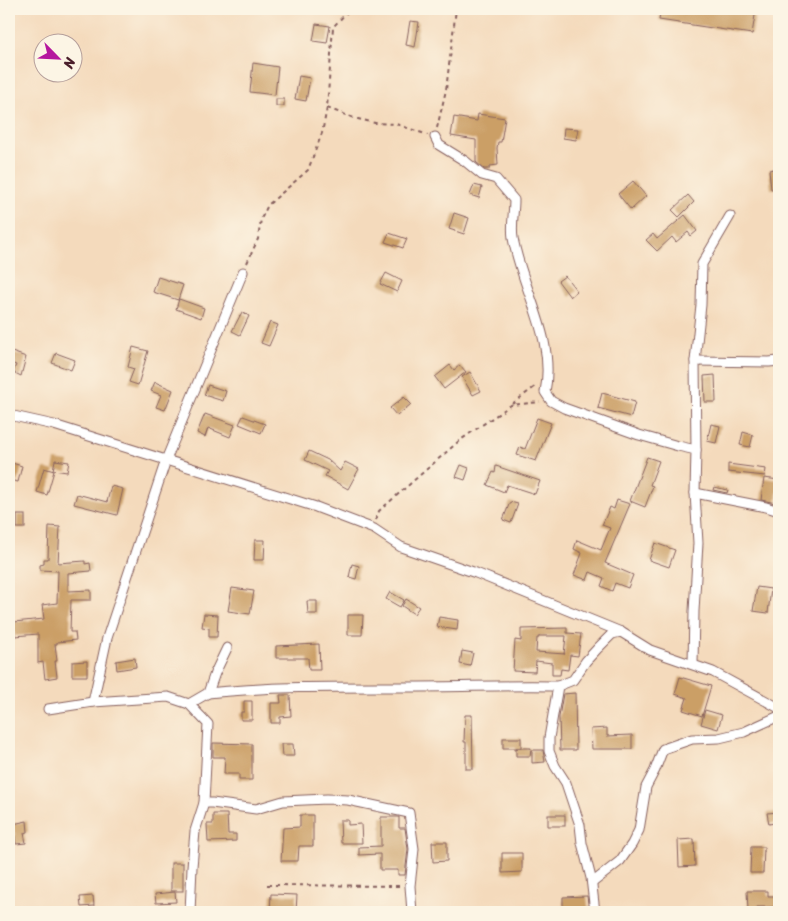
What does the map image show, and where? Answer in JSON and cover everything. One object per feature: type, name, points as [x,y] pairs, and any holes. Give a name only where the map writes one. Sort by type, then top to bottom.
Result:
[{"type":"street","points":[[435,138],[439,144],[482,175],[496,179],[514,200],[513,237],[544,338],[548,377],[545,392],[551,401],[564,408],[639,435],[696,450]]},
{"type":"street","points":[[694,664],[694,611],[698,543],[695,493],[695,361],[701,305],[702,264],[730,216]]},
{"type":"street","points":[[93,702],[107,638],[166,460],[243,272]]},
{"type":"street","points":[[695,361],[779,361]]},
{"type":"street","points":[[9,415],[54,425],[316,507],[374,529],[401,547],[476,573],[621,632],[650,650],[694,664],[779,708]]},
{"type":"street","points":[[695,493],[779,511]]},
{"type":"street","points":[[190,704],[208,693],[321,686],[558,686],[573,680],[586,661],[612,634],[621,632]]},
{"type":"street","points":[[208,693],[214,673],[227,648]]},
{"type":"street","points":[[558,686],[549,751],[555,766],[566,783],[580,824],[582,843],[592,884],[595,912]]},
{"type":"street","points":[[48,709],[93,702],[168,697],[190,704],[208,724],[204,803],[196,831],[190,912]]},
{"type":"street","points":[[592,884],[620,861],[632,844],[639,830],[646,787],[663,749],[692,738],[719,738],[744,732],[779,716]]},
{"type":"street","points":[[204,803],[256,809],[284,801],[348,800],[409,813],[414,849],[410,886],[412,912]]},
{"type":"path","points":[[243,272],[258,239],[261,219],[268,205],[308,170],[322,133],[327,108],[333,27],[350,9]]},
{"type":"path","points":[[327,108],[375,123],[396,124],[435,138],[446,90],[456,9]]},
{"type":"path","points":[[374,529],[379,511],[459,441],[548,377]]},
{"type":"path","points":[[510,406],[551,401]]},
{"type":"path","points":[[267,884],[410,886]]},
{"type":"building","points":[[661,9],[756,9],[752,34],[659,20]]},
{"type":"building","points":[[410,21],[419,22],[415,47],[406,45]]},
{"type":"building","points":[[316,24],[330,26],[327,43],[313,41]]},
{"type":"building","points":[[253,63],[278,67],[275,95],[250,92]]},
{"type":"building","points":[[299,76],[310,78],[306,101],[295,99]]},
{"type":"building","points":[[276,99],[284,99],[284,106],[276,106]]},
{"type":"building","points":[[478,114],[505,118],[501,142],[498,142],[497,148],[498,165],[490,166],[490,169],[484,169],[476,162],[476,140],[451,136],[454,117],[477,121]]},
{"type":"building","points":[[564,128],[578,129],[576,140],[563,138]]},
{"type":"building","points":[[779,168],[779,188],[771,189],[769,170]]},
{"type":"building","points":[[633,181],[646,196],[631,210],[618,194]]},
{"type":"building","points":[[474,185],[482,187],[479,198],[470,195]]},
{"type":"building","points":[[688,195],[694,202],[679,217],[672,210]]},
{"type":"building","points":[[454,213],[469,218],[464,234],[449,229]]},
{"type":"building","points":[[685,215],[697,231],[691,236],[688,232],[676,242],[672,237],[657,251],[646,240],[653,234],[657,239]]},
{"type":"building","points":[[389,233],[407,239],[403,248],[385,242]]},
{"type":"building","points":[[386,273],[402,281],[397,292],[380,284]]},
{"type":"building","points":[[565,276],[577,291],[570,297],[558,281]]},
{"type":"building","points":[[158,277],[183,285],[178,300],[153,292]]},
{"type":"building","points":[[179,299],[204,308],[201,318],[176,309]]},
{"type":"building","points":[[242,312],[249,316],[240,335],[232,331]]},
{"type":"building","points":[[270,322],[278,325],[269,346],[261,343]]},
{"type":"building","points":[[133,347],[148,351],[138,385],[129,382],[134,369],[128,367]]},
{"type":"building","points":[[9,351],[26,357],[21,376],[13,372],[16,365],[9,362]]},
{"type":"building","points":[[56,353],[75,360],[71,370],[52,363]]},
{"type":"building","points":[[450,365],[454,370],[460,365],[466,372],[444,389],[435,377]]},
{"type":"building","points":[[470,372],[481,391],[473,395],[462,377]]},
{"type":"building","points":[[715,375],[716,402],[705,402],[704,376]]},
{"type":"building","points":[[155,382],[173,390],[165,410],[156,407],[161,395],[151,391]]},
{"type":"building","points":[[208,385],[226,391],[223,401],[204,395]]},
{"type":"building","points":[[602,393],[635,402],[631,417],[598,408]]},
{"type":"building","points":[[404,397],[411,404],[397,416],[390,408]]},
{"type":"building","points":[[205,414],[235,425],[230,437],[208,428],[205,437],[197,433]]},
{"type":"building","points":[[243,416],[265,424],[261,433],[239,424]]},
{"type":"building","points":[[537,418],[551,423],[536,461],[517,455],[520,447],[525,449]]},
{"type":"building","points":[[711,424],[720,426],[716,443],[707,441]]},
{"type":"building","points":[[743,432],[753,435],[750,447],[740,445]]},
{"type":"building","points":[[309,451],[328,460],[340,471],[345,462],[359,469],[348,489],[325,476],[328,471],[305,460]]},
{"type":"building","points":[[647,457],[659,461],[650,485],[653,486],[645,507],[630,501]]},
{"type":"building","points":[[55,460],[69,462],[67,472],[53,470]]},
{"type":"building","points":[[12,463],[22,466],[18,482],[9,480]]},
{"type":"building","points":[[728,464],[766,469],[765,476],[728,472]]},
{"type":"building","points":[[461,465],[469,468],[465,480],[456,477]]},
{"type":"building","points":[[496,466],[540,481],[535,494],[507,485],[504,492],[487,485],[493,472],[495,473]]},
{"type":"building","points":[[44,468],[54,471],[47,495],[37,492]]},
{"type":"building","points":[[764,478],[779,480],[776,503],[761,500]]},
{"type":"building","points":[[111,486],[123,489],[117,515],[74,504],[77,494],[107,502]]},
{"type":"building","points":[[714,487],[728,490],[727,493],[713,490]]},
{"type":"building","points":[[617,500],[630,504],[605,563],[633,575],[628,588],[615,583],[612,591],[601,586],[604,578],[590,572],[587,580],[574,575],[582,553],[574,549],[577,540],[601,550],[610,528],[602,525],[610,507],[614,509]]},
{"type":"building","points":[[510,502],[518,504],[511,523],[503,520]]},
{"type":"building","points":[[17,515],[25,515],[25,528],[17,528]]},
{"type":"building","points":[[49,526],[60,527],[58,563],[85,561],[85,564],[90,563],[91,571],[68,573],[68,591],[91,590],[91,600],[71,600],[70,632],[75,632],[76,640],[57,642],[55,644],[57,677],[45,679],[43,662],[38,663],[38,634],[15,636],[14,622],[44,619],[42,605],[57,603],[58,571],[40,570],[40,565],[44,564],[44,559],[48,559]]},
{"type":"building","points":[[255,540],[265,540],[264,560],[254,560]]},
{"type":"building","points":[[655,543],[675,550],[669,567],[649,560]]},
{"type":"building","points":[[352,564],[359,566],[356,579],[349,577]]},
{"type":"building","points":[[757,587],[771,589],[768,613],[753,611]]},
{"type":"building","points":[[232,588],[254,591],[250,614],[228,611]]},
{"type":"building","points":[[390,592],[404,600],[400,607],[386,599]]},
{"type":"building","points":[[406,599],[419,607],[414,614],[402,606]]},
{"type":"building","points":[[307,601],[317,601],[317,614],[308,614]]},
{"type":"building","points":[[204,614],[218,615],[217,637],[209,637],[209,628],[202,627]]},
{"type":"building","points":[[348,615],[363,615],[362,635],[348,635]]},
{"type":"building","points":[[439,617],[458,620],[457,630],[437,627]]},
{"type":"building","points":[[567,628],[567,633],[581,634],[578,656],[570,655],[568,670],[561,669],[560,675],[552,675],[552,663],[536,661],[535,672],[513,671],[515,640],[521,641],[521,629]],"holes":[[[539,636],[566,636],[564,654],[536,652],[537,638]]]},
{"type":"building","points":[[319,644],[320,670],[309,670],[308,658],[276,658],[276,646]]},
{"type":"building","points":[[462,651],[473,653],[470,666],[460,664]]},
{"type":"building","points":[[135,658],[136,667],[117,670],[116,661]]},
{"type":"building","points":[[87,661],[87,676],[72,676],[72,662]]},
{"type":"building","points":[[680,677],[711,686],[702,716],[683,710],[687,698],[675,694]]},
{"type":"building","points":[[575,693],[576,750],[560,750],[559,717],[563,694]]},
{"type":"building","points":[[280,695],[290,695],[291,716],[280,717],[280,723],[271,723],[271,703],[281,703]]},
{"type":"building","points":[[244,701],[252,701],[252,720],[241,720],[241,712],[244,712]]},
{"type":"building","points":[[705,710],[722,715],[718,729],[701,724]]},
{"type":"building","points":[[465,715],[472,715],[473,769],[466,769]]},
{"type":"building","points":[[607,728],[607,736],[632,735],[632,749],[592,749],[591,729]]},
{"type":"building","points":[[503,738],[521,738],[521,748],[503,748]]},
{"type":"building","points":[[213,743],[252,744],[252,780],[239,780],[239,774],[224,774],[225,757],[213,757]]},
{"type":"building","points":[[281,744],[293,744],[294,756],[282,756]]},
{"type":"building","points":[[516,748],[531,748],[530,756],[516,756]]},
{"type":"building","points":[[532,750],[543,750],[545,762],[532,763]]},
{"type":"building","points":[[779,812],[779,822],[769,824],[767,813]]},
{"type":"building","points":[[213,814],[227,814],[228,834],[236,834],[236,841],[208,842],[207,824],[213,824]]},
{"type":"building","points":[[300,815],[313,815],[313,846],[299,846],[298,861],[281,861],[283,828],[300,827]]},
{"type":"building","points":[[548,815],[565,815],[565,826],[548,826]]},
{"type":"building","points":[[381,817],[399,817],[399,828],[405,828],[408,849],[405,875],[398,875],[398,870],[380,870],[380,854],[359,855],[359,847],[381,846]]},
{"type":"building","points":[[340,820],[348,820],[348,825],[361,824],[362,843],[341,843]]},
{"type":"building","points":[[27,821],[28,832],[24,833],[26,843],[16,844],[13,824]]},
{"type":"building","points":[[694,839],[695,866],[679,867],[678,840]]},
{"type":"building","points":[[432,842],[447,842],[447,861],[433,862]]},
{"type":"building","points":[[751,847],[764,847],[763,873],[750,873]]},
{"type":"building","points":[[502,853],[522,853],[522,872],[502,873]]},
{"type":"building","points":[[171,863],[183,863],[183,891],[171,891]]},
{"type":"building","points":[[747,891],[768,891],[768,896],[779,896],[779,907],[757,907],[757,910],[748,910]]},
{"type":"building","points":[[175,892],[176,902],[156,903],[155,894]]},
{"type":"building","points":[[271,894],[297,895],[296,912],[270,912]]},
{"type":"building","points":[[93,896],[94,906],[81,907],[80,897]]},
{"type":"building","points":[[587,896],[589,912],[563,912],[563,897]]}]
